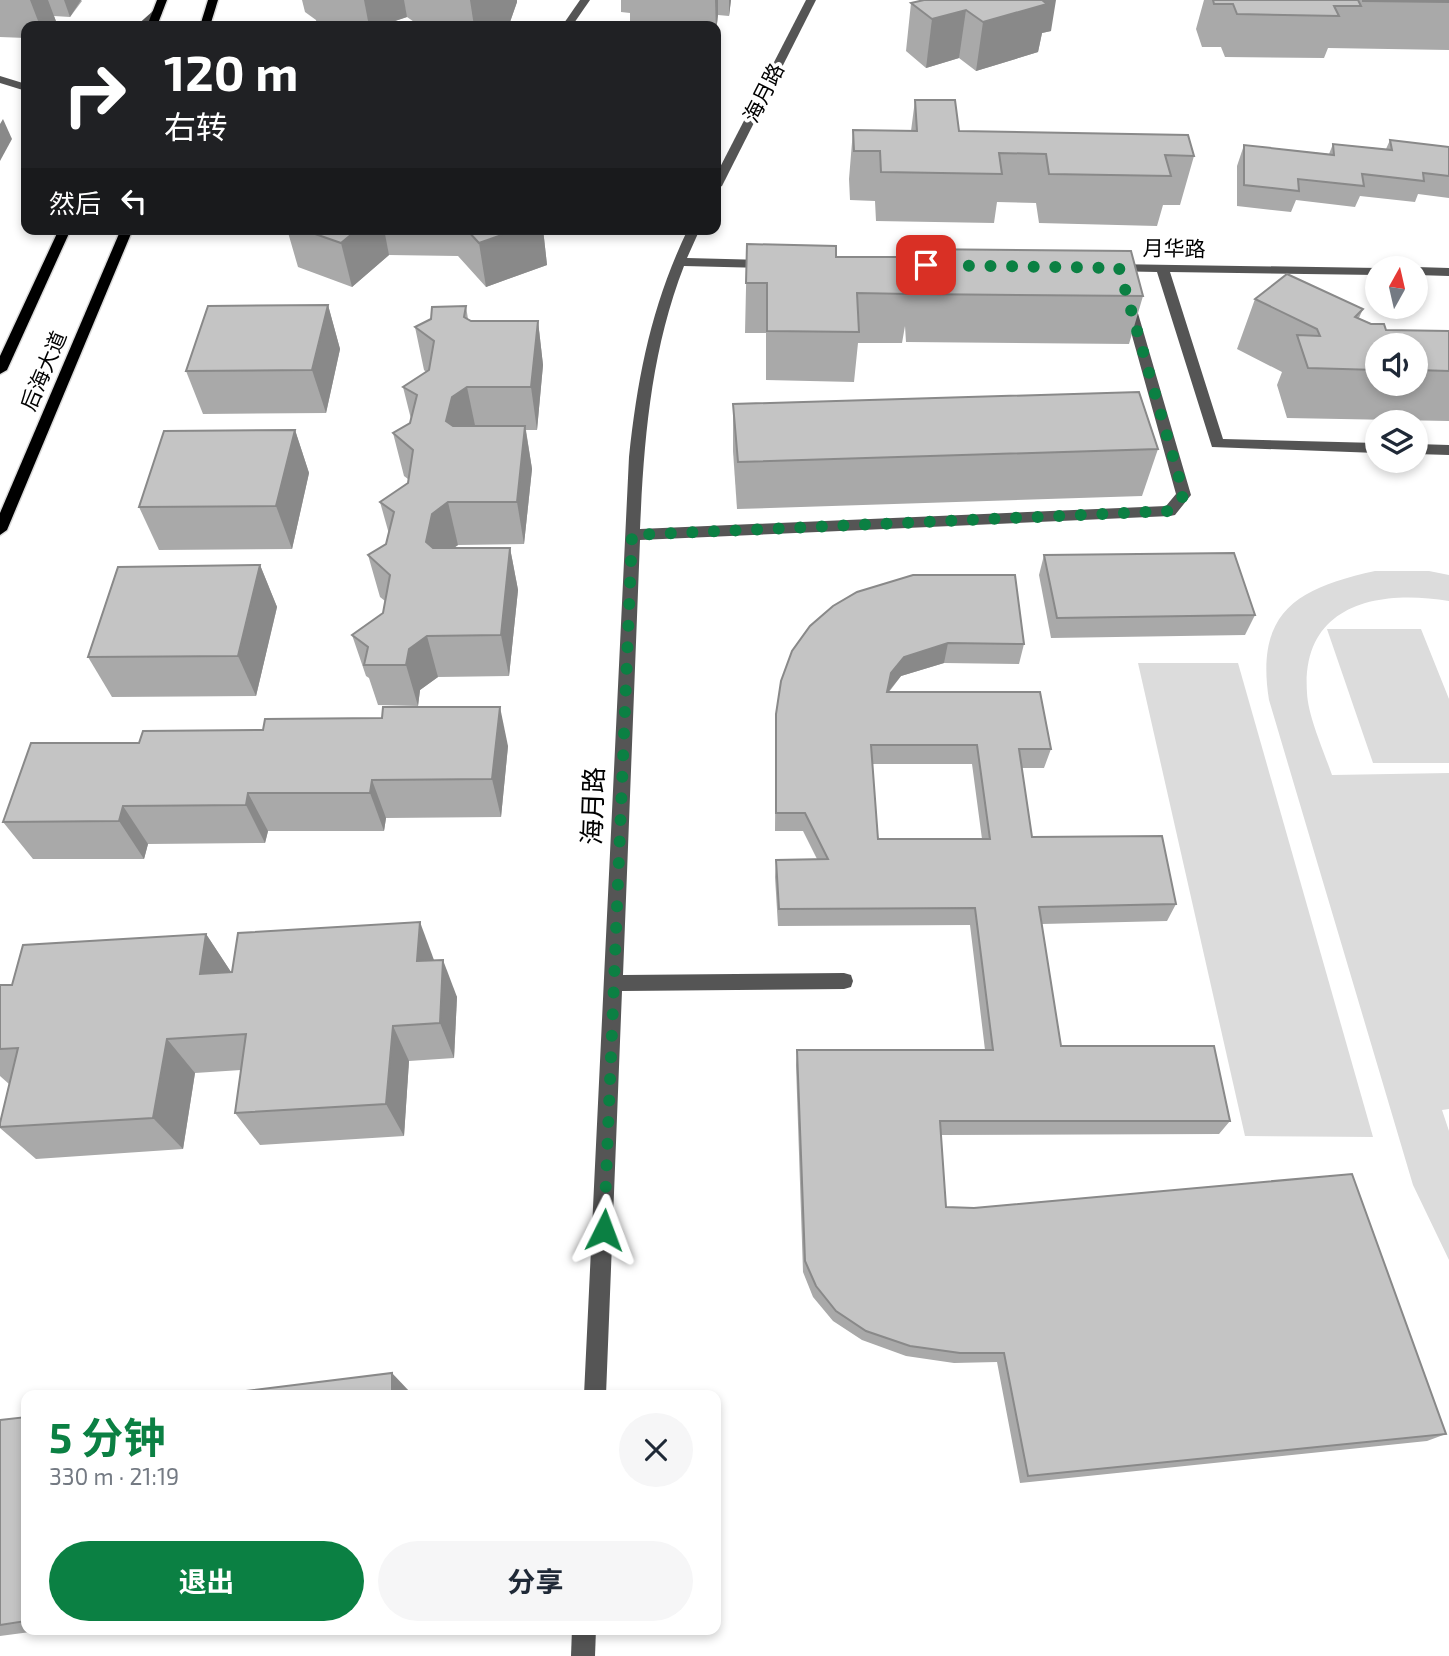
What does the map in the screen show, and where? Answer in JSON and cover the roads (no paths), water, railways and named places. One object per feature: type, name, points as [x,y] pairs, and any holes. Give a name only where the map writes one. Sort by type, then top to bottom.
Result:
[{"type":"main road","points":[[154,21],[162,0]]},
{"type":"main road","points":[[207,21],[213,0]]},
{"type":"main road","name":"后海大道","points":[[0,370],[62,235]]},
{"type":"main road","name":"后海大道","points":[[0,530],[124,235]]},
{"type":"street","points":[[570,21],[585,0]]},
{"type":"street","name":"海月路","points":[[721,176],[811,0]]},
{"type":"street","points":[[147,21],[157,13]]},
{"type":"street","points":[[0,78],[21,76]]},
{"type":"street","points":[[0,78],[21,86]]},
{"type":"street","name":"海月路","points":[[596,1390],[616,983],[632,535],[645,380],[658,316],[677,262],[691,235]]},
{"type":"street","points":[[677,262],[788,264]]},
{"type":"street","name":"月华路","points":[[1091,267],[1123,281],[1162,268],[1365,271]]},
{"type":"street","points":[[1162,268],[1217,444],[1365,448]]},
{"type":"street","points":[[1428,271],[1449,272]]},
{"type":"street","points":[[632,535],[1170,511],[1184,495],[1123,281]]},
{"type":"street","points":[[1428,449],[1449,450]]},
{"type":"street","points":[[616,983],[844,981]]},
{"type":"street","points":[[583,1656],[584,1635]]}]
